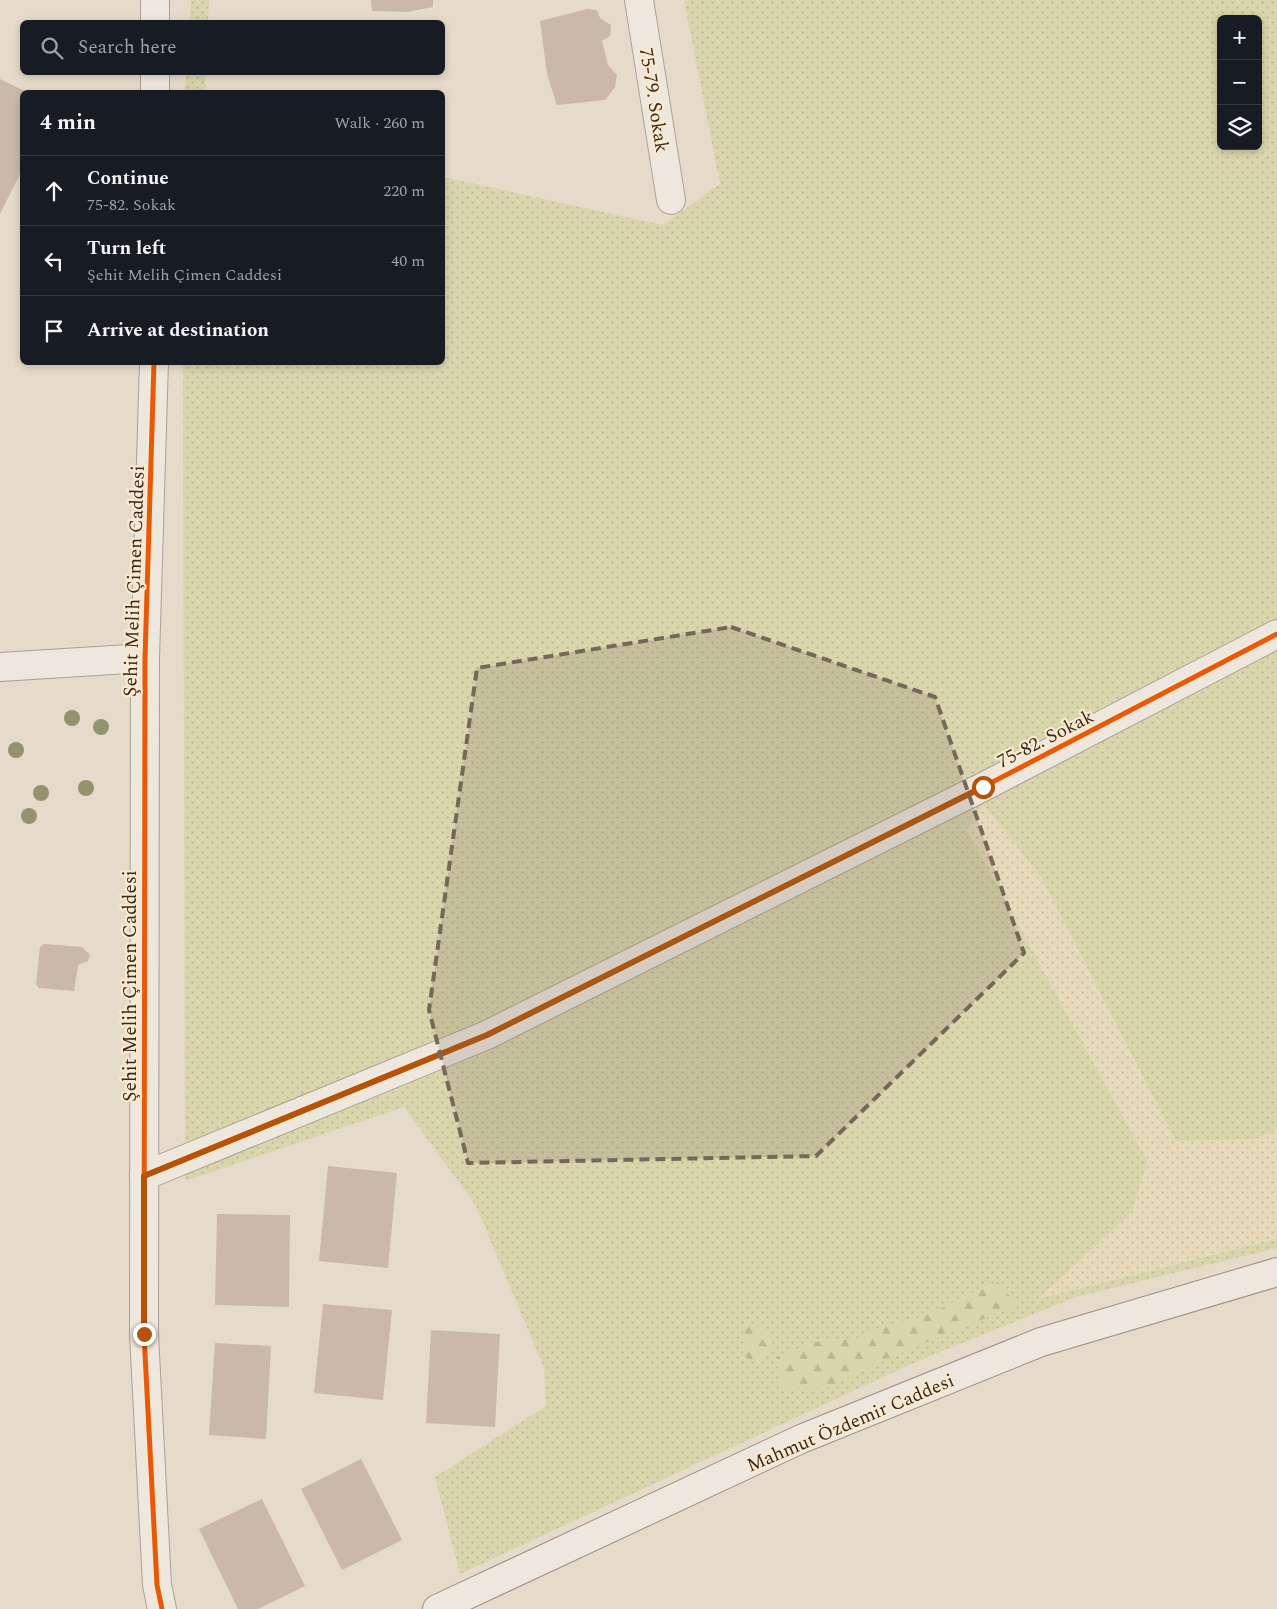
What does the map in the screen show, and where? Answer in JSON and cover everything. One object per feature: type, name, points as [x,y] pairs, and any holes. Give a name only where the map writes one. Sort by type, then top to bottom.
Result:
[{"type":"street","points":[[155,0],[155,20]]},
{"type":"street","name":"75-79. Sokak","points":[[639,0],[670,200]]},
{"type":"street","points":[[155,75],[155,90]]},
{"type":"street","name":"Şehit Melih Çimen Caddesi","points":[[154,365],[145,658],[144,1334],[157,1585],[162,1609]]},
{"type":"street","name":"75-82. Sokak","points":[[144,1176],[487,1035],[983,787],[1277,634]]},
{"type":"street","points":[[0,667],[145,658]]},
{"type":"street","name":"Mahmut Özdemir Caddesi","points":[[437,1609],[802,1439],[1041,1342],[1277,1272]]},
{"type":"highlighted area","points":[[731,627],[935,697],[1024,953],[816,1156],[468,1163],[429,1010],[477,668]]},
{"type":"shaded area","points":[[984,805],[1041,877],[1176,1141],[1254,1139],[1277,1130],[1277,1239],[1037,1299],[1132,1212],[966,829]]},
{"type":"green space","points":[[191,0],[209,0],[208,20],[189,20]]},
{"type":"green space","points":[[684,0],[1277,0],[1277,1130],[1254,1139],[1176,1141],[1041,877],[984,805],[966,829],[1147,1161],[1132,1212],[1038,1299],[1277,1239],[1277,1248],[1076,1297],[918,1361],[460,1574],[435,1477],[546,1406],[544,1368],[476,1206],[404,1107],[185,1181],[183,365],[445,365],[445,177],[663,225],[720,184]],"holes":[[[997,1282],[1016,1305],[879,1362],[826,1388],[814,1342],[859,1338],[875,1330],[919,1318]]]},
{"type":"green space","points":[[186,75],[206,75],[205,90],[185,90]]},
{"type":"green space","points":[[998,1282],[1017,1305],[879,1362],[826,1388],[782,1389],[776,1357],[814,1342],[859,1338],[875,1330],[919,1318]]},
{"type":"green space","points":[[743,1325],[767,1329],[773,1346],[756,1363],[743,1356]]},
{"type":"building","points":[[371,0],[433,0],[433,7],[407,12],[372,11]]},
{"type":"building","points":[[587,9],[597,10],[600,18],[611,25],[610,36],[602,41],[608,65],[617,75],[615,87],[605,100],[557,105],[547,74],[540,21]]},
{"type":"building","points":[[0,79],[23,90],[20,90],[20,174],[0,214]]},
{"type":"building","points":[[44,944],[82,947],[90,955],[88,961],[78,965],[74,991],[39,988],[36,984],[40,947]]},
{"type":"building","points":[[328,1166],[397,1173],[388,1268],[319,1261]]},
{"type":"building","points":[[217,1214],[290,1215],[289,1307],[215,1305]]},
{"type":"building","points":[[323,1304],[392,1310],[383,1400],[314,1393]]},
{"type":"building","points":[[431,1330],[500,1334],[495,1427],[426,1423]]},
{"type":"building","points":[[215,1343],[271,1346],[266,1439],[209,1435]]},
{"type":"building","points":[[361,1459],[402,1540],[342,1570],[301,1489]]},
{"type":"building","points":[[262,1499],[305,1586],[258,1609],[238,1609],[199,1529]]},
{"type":"cycle path","points":[[154,365],[145,658],[144,1334],[157,1585],[162,1609]]},
{"type":"cycle path","points":[[144,1176],[487,1035],[983,787],[1277,634]]},
{"type":"route","points":[[144,1334],[144,1176],[487,1035],[983,787]]}]
